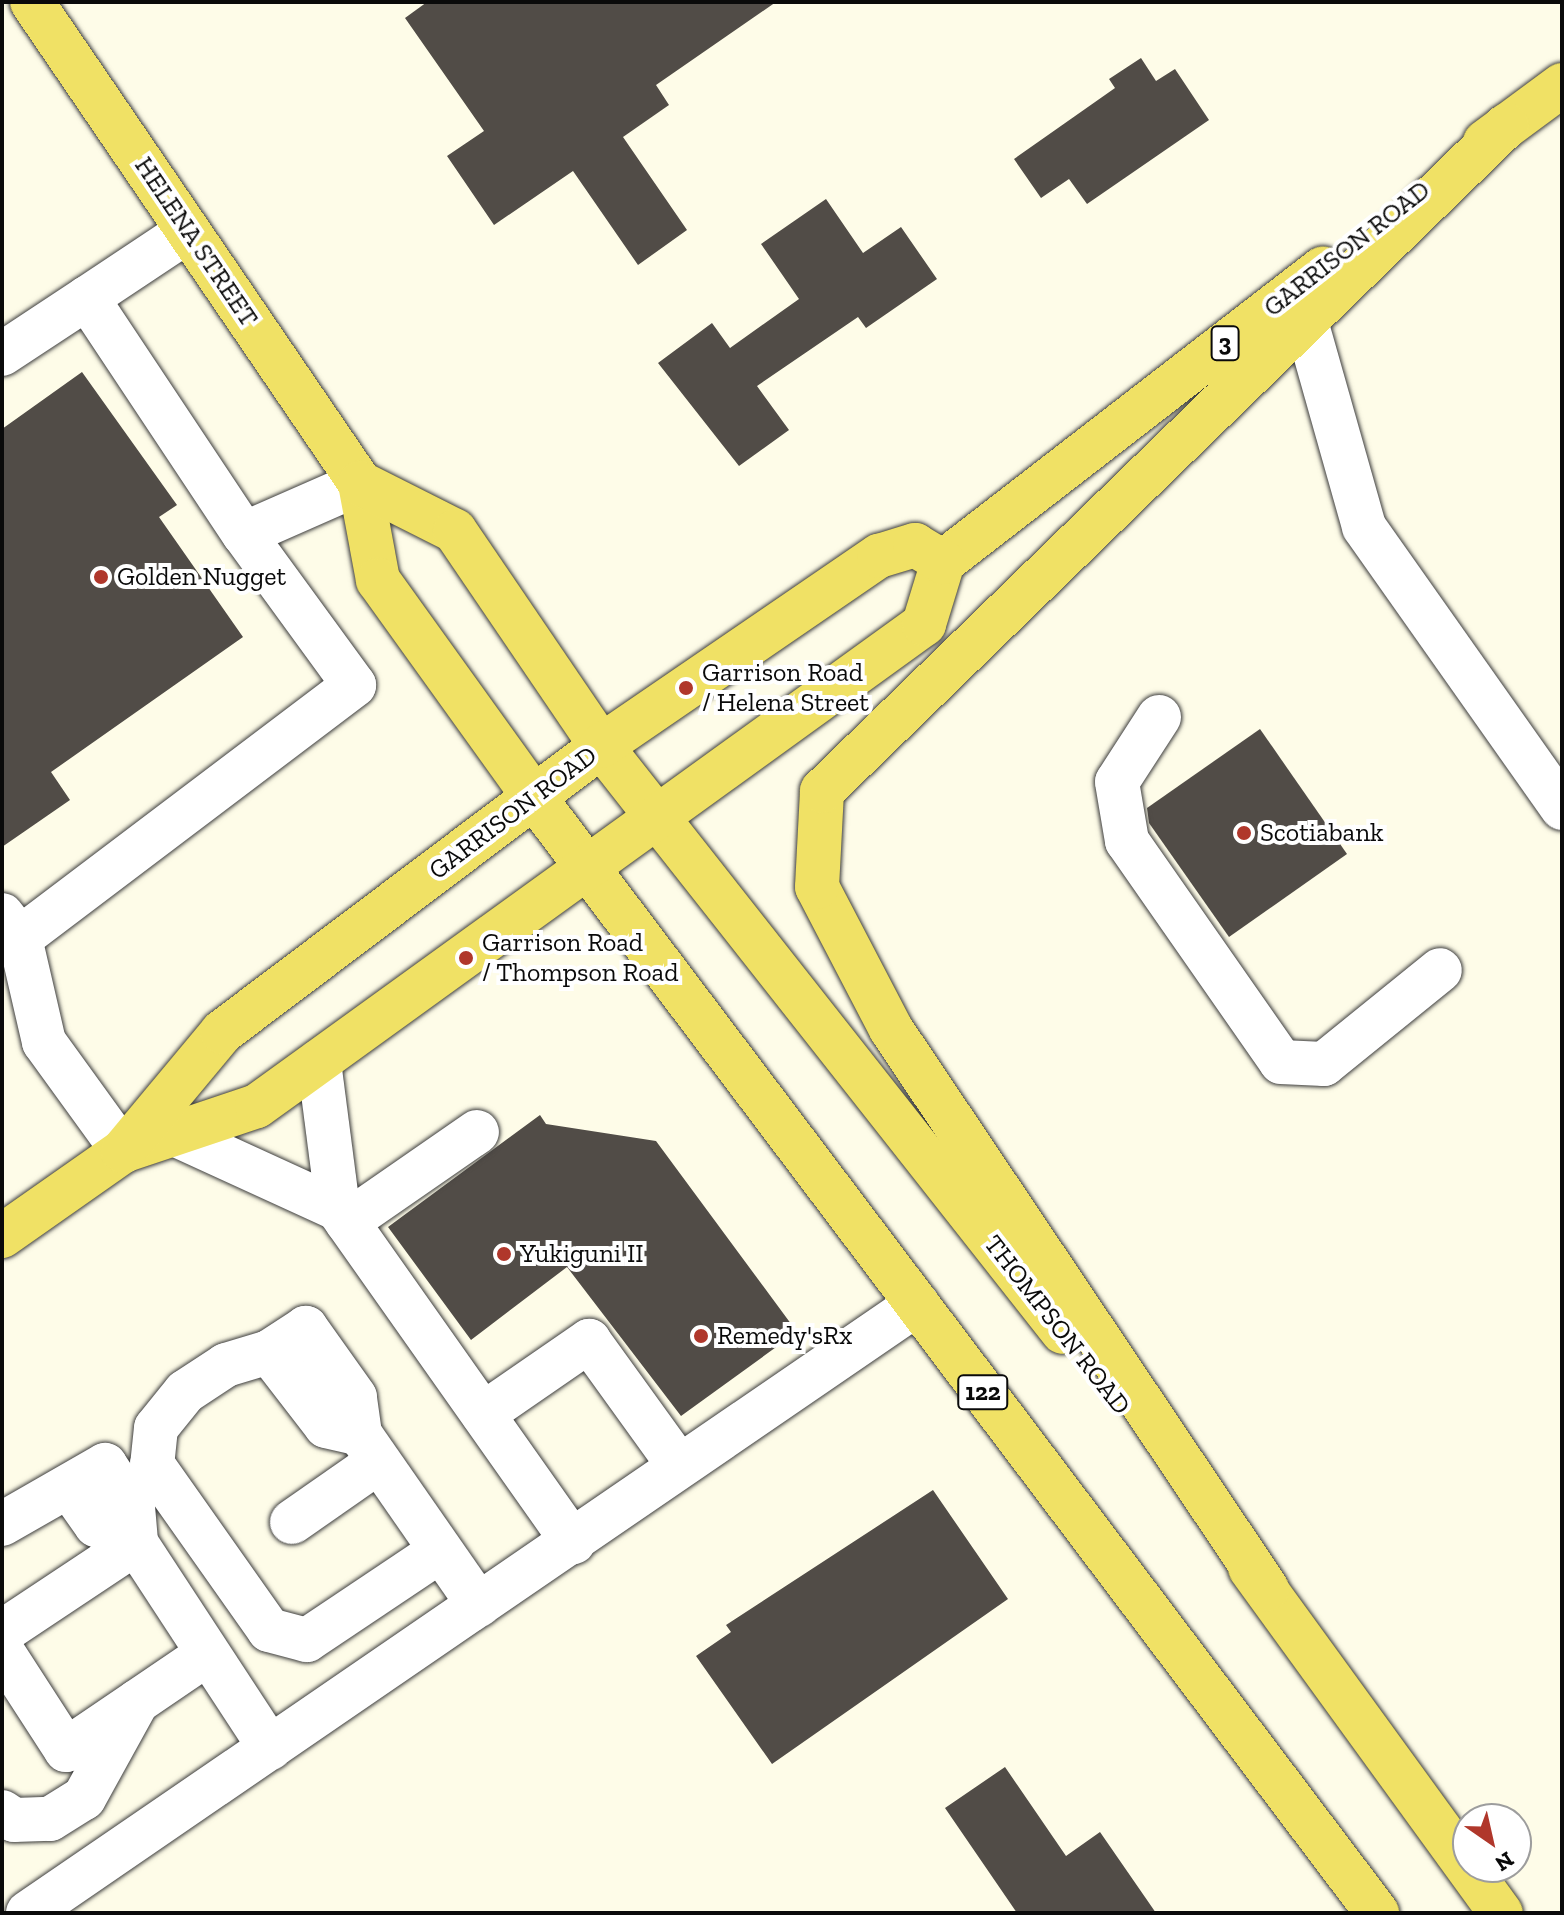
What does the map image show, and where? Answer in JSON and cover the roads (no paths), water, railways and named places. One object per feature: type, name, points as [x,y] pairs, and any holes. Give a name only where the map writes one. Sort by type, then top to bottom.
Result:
[{"type":"main road","name":"HELENA STREET","points":[[32,2],[360,483],[378,580],[534,797]]},
{"type":"main road","name":"GARRISON ROAD","points":[[123,1151],[181,1137],[257,1106],[589,871],[924,624],[943,562],[1562,85]]},
{"type":"main road","points":[[1267,1589],[891,1029],[817,887],[822,791],[1305,318],[1507,125]]},
{"type":"main road","name":"HELENA STREET","points":[[360,483],[455,531],[601,746]]},
{"type":"main road","name":"GARRISON ROAD","points":[[2,1236],[123,1151],[222,1032],[601,746],[879,556],[915,545],[943,562]]},
{"type":"main road","name":"THOMPSON ROAD","points":[[601,746],[1267,1589],[1501,1913]]},
{"type":"main road","name":"122","points":[[534,797],[1377,1913]]},
{"type":"lane","points":[[2,354],[188,231]]},
{"type":"lane","points":[[87,298],[244,534],[354,685],[11,926],[44,1042],[123,1151]]},
{"type":"lane","points":[[1305,318],[1364,527],[1562,808]]},
{"type":"lane","points":[[244,534],[360,483]]},
{"type":"lane","points":[[1159,717],[1117,782],[1127,841],[1281,1062],[1324,1064],[1440,970]]},
{"type":"lane","points":[[319,1062],[342,1216],[573,1542]]},
{"type":"lane","points":[[342,1216],[477,1132]]},
{"type":"lane","points":[[181,1137],[342,1216]]},
{"type":"lane","points":[[28,1913],[917,1304]]},
{"type":"lane","points":[[483,1414],[589,1341],[679,1466]]},
{"type":"lane","points":[[440,1551],[307,1640],[269,1630],[152,1464],[156,1428],[185,1392],[226,1365],[269,1352],[326,1426],[369,1448],[479,1605]]},
{"type":"lane","points":[[292,1522],[369,1448]]},
{"type":"lane","points":[[2,1524],[70,1488],[105,1465],[133,1507],[136,1543],[270,1748]]},
{"type":"lane","points":[[2,1632],[136,1543]]},
{"type":"lane","points":[[2,1651],[66,1750],[207,1654]]},
{"type":"lane","points":[[2,1812],[14,1820],[50,1819],[84,1798],[138,1700]]},
{"type":"place","name":"Golden Nugget","points":[[101,577]]},
{"type":"place","name":"Garrison Road / Helena Street","points":[[686,688]]},
{"type":"place","name":"Scotiabank","points":[[1244,833]]},
{"type":"place","name":"Garrison Road / Thompson Road","points":[[466,958]]},
{"type":"place","name":"Yukiguni II","points":[[504,1254]]},
{"type":"place","name":"Remedy'sRx","points":[[701,1336]]}]
